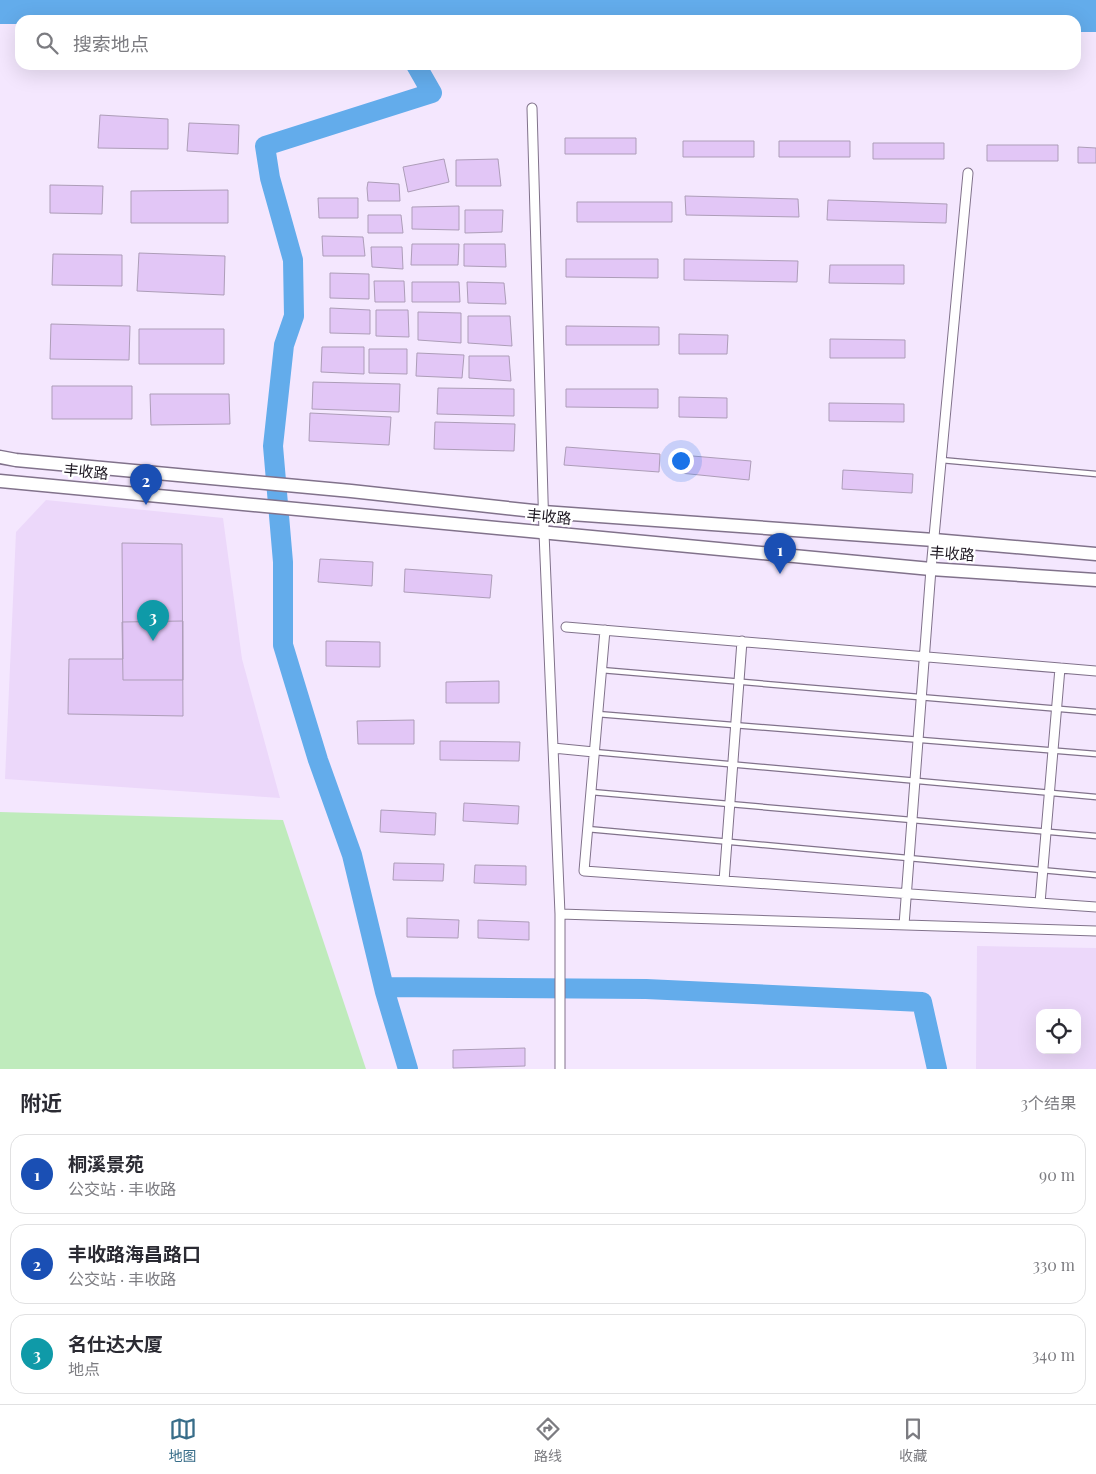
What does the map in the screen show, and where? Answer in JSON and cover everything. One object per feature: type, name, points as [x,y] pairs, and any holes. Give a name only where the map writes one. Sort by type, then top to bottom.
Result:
[{"type":"main road","name":"丰收路","points":[[0,457],[351,490],[543,512],[934,540],[1096,554]]},
{"type":"main road","name":"丰收路","points":[[0,480],[931,569],[1096,580]]},
{"type":"street","points":[[532,108],[543,512],[560,914],[560,1069]]},
{"type":"street","points":[[904,925],[931,569],[968,173]]},
{"type":"street","points":[[566,627],[1096,671]]},
{"type":"street","points":[[605,630],[584,871],[1096,907]]},
{"type":"street","points":[[724,881],[742,641]]},
{"type":"street","points":[[1040,903],[1060,668]]},
{"type":"street","points":[[553,748],[594,752]]},
{"type":"street","points":[[560,914],[1096,931]]},
{"type":"lane","points":[[941,460],[1096,474]]},
{"type":"lane","points":[[601,670],[1096,712]]},
{"type":"lane","points":[[597,714],[1096,754]]},
{"type":"lane","points":[[594,752],[1096,797]]},
{"type":"lane","points":[[591,792],[1096,836]]},
{"type":"lane","points":[[587,829],[1096,875]]},
{"type":"shaded area","points":[[46,500],[223,518],[242,659],[280,798],[5,779],[16,532]]},
{"type":"shaded area","points":[[977,946],[1096,948],[1096,1069],[976,1069]]},
{"type":"green space","points":[[0,812],[283,820],[366,1069],[0,1069]]},
{"type":"water","points":[[0,0],[1096,0],[1096,32],[1081,32],[1081,15],[15,15],[15,24],[0,24]]},
{"type":"building","points":[[100,115],[168,119],[168,149],[98,148]]},
{"type":"building","points":[[189,123],[239,125],[238,154],[187,151]]},
{"type":"building","points":[[565,138],[636,138],[636,154],[565,154]]},
{"type":"building","points":[[683,141],[754,141],[754,157],[683,157]]},
{"type":"building","points":[[779,141],[850,141],[850,157],[779,157]]},
{"type":"building","points":[[873,143],[944,143],[944,159],[873,159]]},
{"type":"building","points":[[987,145],[1058,145],[1058,161],[987,161]]},
{"type":"building","points":[[1078,147],[1096,148],[1096,163],[1078,163]]},
{"type":"building","points":[[444,159],[449,182],[408,192],[403,167]]},
{"type":"building","points":[[498,159],[501,186],[456,186],[456,160]]},
{"type":"building","points":[[368,182],[399,184],[400,201],[368,201]]},
{"type":"building","points":[[50,185],[103,186],[102,214],[50,213]]},
{"type":"building","points":[[228,190],[228,223],[131,223],[131,191]]},
{"type":"building","points":[[685,196],[798,199],[799,217],[686,215]]},
{"type":"building","points":[[318,198],[358,198],[358,218],[319,218]]},
{"type":"building","points":[[828,200],[947,204],[946,223],[827,220]]},
{"type":"building","points":[[577,202],[672,202],[672,222],[577,222]]},
{"type":"building","points":[[459,206],[459,230],[412,229],[412,207]]},
{"type":"building","points":[[465,210],[503,210],[502,232],[465,233]]},
{"type":"building","points":[[368,215],[401,215],[403,233],[368,233]]},
{"type":"building","points":[[322,236],[363,237],[365,256],[323,256]]},
{"type":"building","points":[[412,244],[459,244],[458,265],[411,265]]},
{"type":"building","points":[[464,244],[505,244],[506,267],[464,266]]},
{"type":"building","points":[[371,247],[402,247],[403,269],[372,267]]},
{"type":"building","points":[[139,253],[225,256],[224,295],[137,291]]},
{"type":"building","points":[[53,254],[122,255],[122,286],[52,285]]},
{"type":"building","points":[[566,259],[658,259],[658,278],[566,277]]},
{"type":"building","points":[[684,259],[798,261],[797,282],[684,280]]},
{"type":"building","points":[[830,265],[904,265],[904,284],[829,283]]},
{"type":"building","points":[[330,273],[369,274],[369,299],[330,298]]},
{"type":"building","points":[[374,281],[404,281],[405,302],[375,302]]},
{"type":"building","points":[[412,282],[459,282],[460,302],[412,302]]},
{"type":"building","points":[[467,282],[504,283],[506,304],[468,303]]},
{"type":"building","points":[[330,308],[370,310],[370,334],[330,333]]},
{"type":"building","points":[[376,310],[408,310],[409,337],[376,336]]},
{"type":"building","points":[[418,312],[461,313],[461,343],[418,340]]},
{"type":"building","points":[[468,316],[510,316],[512,346],[468,343]]},
{"type":"building","points":[[51,324],[130,326],[129,360],[50,359]]},
{"type":"building","points":[[566,326],[659,327],[659,345],[566,345]]},
{"type":"building","points":[[139,329],[224,329],[224,364],[139,364]]},
{"type":"building","points":[[679,334],[728,335],[727,354],[679,354]]},
{"type":"building","points":[[830,339],[905,340],[905,358],[830,358]]},
{"type":"building","points":[[322,347],[364,347],[364,374],[321,372]]},
{"type":"building","points":[[369,349],[407,349],[407,374],[369,373]]},
{"type":"building","points":[[417,353],[464,355],[462,378],[416,376]]},
{"type":"building","points":[[469,356],[509,356],[511,381],[469,378]]},
{"type":"building","points":[[313,382],[400,384],[399,412],[312,409]]},
{"type":"building","points":[[52,386],[132,386],[132,419],[52,419]]},
{"type":"building","points":[[438,388],[514,389],[514,416],[437,414]]},
{"type":"building","points":[[566,389],[658,389],[658,408],[566,407]]},
{"type":"building","points":[[150,394],[229,394],[230,424],[151,425]]},
{"type":"building","points":[[679,397],[727,398],[727,418],[679,417]]},
{"type":"building","points":[[829,403],[904,404],[904,422],[829,421]]},
{"type":"building","points":[[310,413],[391,417],[389,445],[309,441]]},
{"type":"building","points":[[435,422],[515,424],[514,451],[434,449]]},
{"type":"building","points":[[566,447],[660,454],[659,472],[564,465]]},
{"type":"building","points":[[681,455],[751,461],[749,480],[680,473]]},
{"type":"building","points":[[843,470],[913,474],[912,493],[842,489]]},
{"type":"building","points":[[122,543],[182,544],[183,716],[68,714],[69,659],[123,659]]},
{"type":"building","points":[[320,559],[373,562],[372,586],[318,582]]},
{"type":"building","points":[[405,569],[492,575],[490,598],[404,592]]},
{"type":"building","points":[[183,621],[183,680],[123,680],[122,622]]},
{"type":"building","points":[[326,641],[380,642],[380,667],[326,666]]},
{"type":"building","points":[[499,681],[499,703],[446,703],[446,682]]},
{"type":"building","points":[[414,720],[414,744],[358,744],[357,721]]},
{"type":"building","points":[[440,741],[520,742],[519,761],[440,760]]},
{"type":"building","points":[[464,803],[519,806],[518,824],[463,821]]},
{"type":"building","points":[[381,810],[436,813],[435,835],[380,832]]},
{"type":"building","points":[[394,863],[444,864],[443,881],[393,880]]},
{"type":"building","points":[[475,865],[526,866],[526,885],[474,883]]},
{"type":"building","points":[[407,918],[459,920],[458,938],[407,937]]},
{"type":"building","points":[[478,920],[529,922],[529,940],[478,938]]},
{"type":"building","points":[[525,1048],[525,1066],[453,1068],[453,1050]]},
{"type":"waterway","points":[[408,1069],[385,992],[352,855],[318,760],[283,645],[283,562],[273,446],[284,345],[294,316],[293,260],[270,178],[265,146],[432,93],[419,70]]},
{"type":"waterway","points":[[384,987],[646,989],[922,1002],[937,1069]]},
{"type":"place","name":"丰收路海昌路口","points":[[146,505]]},
{"type":"place","name":"桐溪景苑","points":[[780,574]]},
{"type":"place","name":"名仕达大厦","points":[[153,641]]}]
